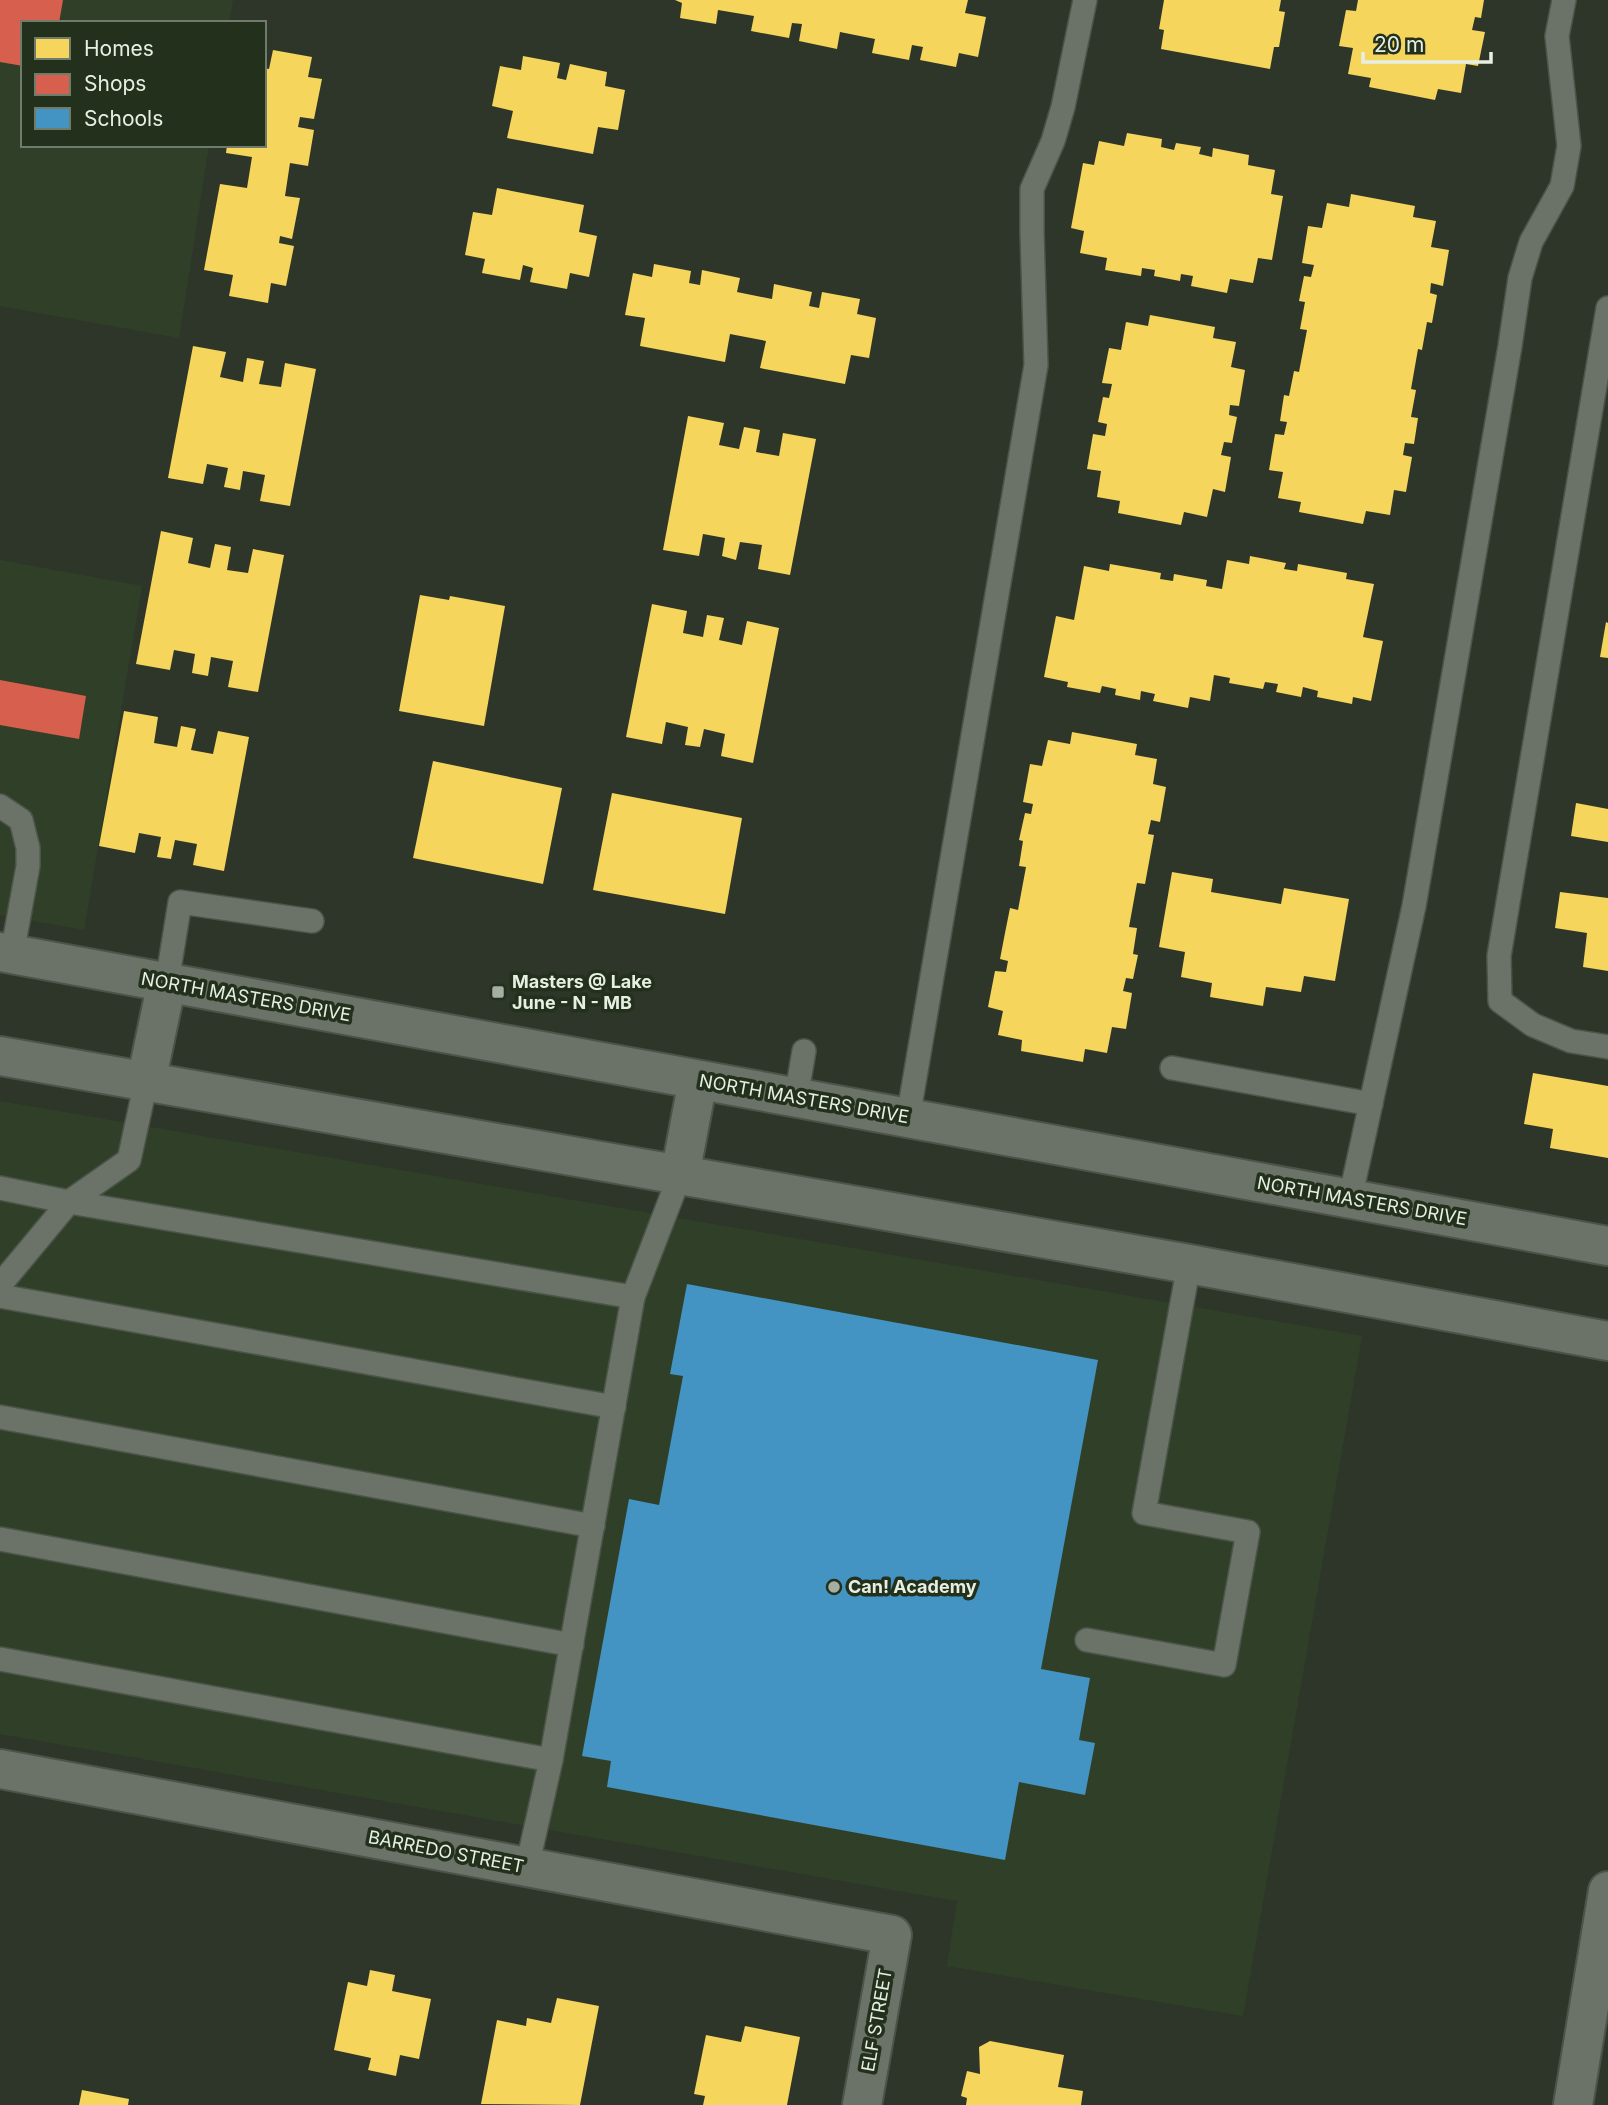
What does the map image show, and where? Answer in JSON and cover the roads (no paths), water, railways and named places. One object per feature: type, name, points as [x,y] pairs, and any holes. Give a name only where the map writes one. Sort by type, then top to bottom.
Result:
[{"type":"main road","name":"NORTH MASTERS DRIVE","points":[[6,953],[1608,1247]]},
{"type":"main road","points":[[146,1082],[167,982]]},
{"type":"main road","points":[[0,1056],[1608,1340]]},
{"type":"main road","points":[[680,1175],[698,1080]]},
{"type":"main road","name":"BARREDO STREET","points":[[0,1769],[892,1935]]},
{"type":"main road","points":[[1573,2105],[1608,1891]]},
{"type":"main road","name":"ELF STREET","points":[[862,2105],[892,1935]]},
{"type":"lane","points":[[908,1118],[1036,365],[1032,189],[1053,141],[1063,107],[1085,0]]},
{"type":"lane","points":[[1350,1199],[1416,896],[1520,278],[1531,242],[1562,186],[1569,146],[1557,36],[1564,0]]},
{"type":"lane","points":[[1608,308],[1499,956],[1500,1001],[1532,1025],[1571,1041],[1608,1047]]},
{"type":"lane","points":[[0,806],[21,820],[28,848],[28,866],[6,953]]},
{"type":"lane","points":[[167,982],[180,902],[312,921]]},
{"type":"lane","points":[[796,1098],[804,1051]]},
{"type":"lane","points":[[1172,1068],[1371,1104]]},
{"type":"lane","points":[[0,1285],[69,1202],[129,1160],[146,1082]]},
{"type":"lane","points":[[527,1867],[551,1759],[633,1297],[680,1175]]},
{"type":"lane","points":[[0,1188],[633,1297]]},
{"type":"lane","points":[[1087,1640],[1224,1665],[1248,1532],[1144,1513],[1189,1264]]},
{"type":"lane","points":[[0,1296],[614,1407]]},
{"type":"lane","points":[[0,1418],[593,1526]]},
{"type":"lane","points":[[0,1539],[572,1645]]},
{"type":"lane","points":[[0,1659],[551,1759]]},
{"type":"place","name":"Masters @ Lake June - N - MB","points":[[498,992]]},
{"type":"place","name":"Can! Academy","points":[[834,1587]]}]
